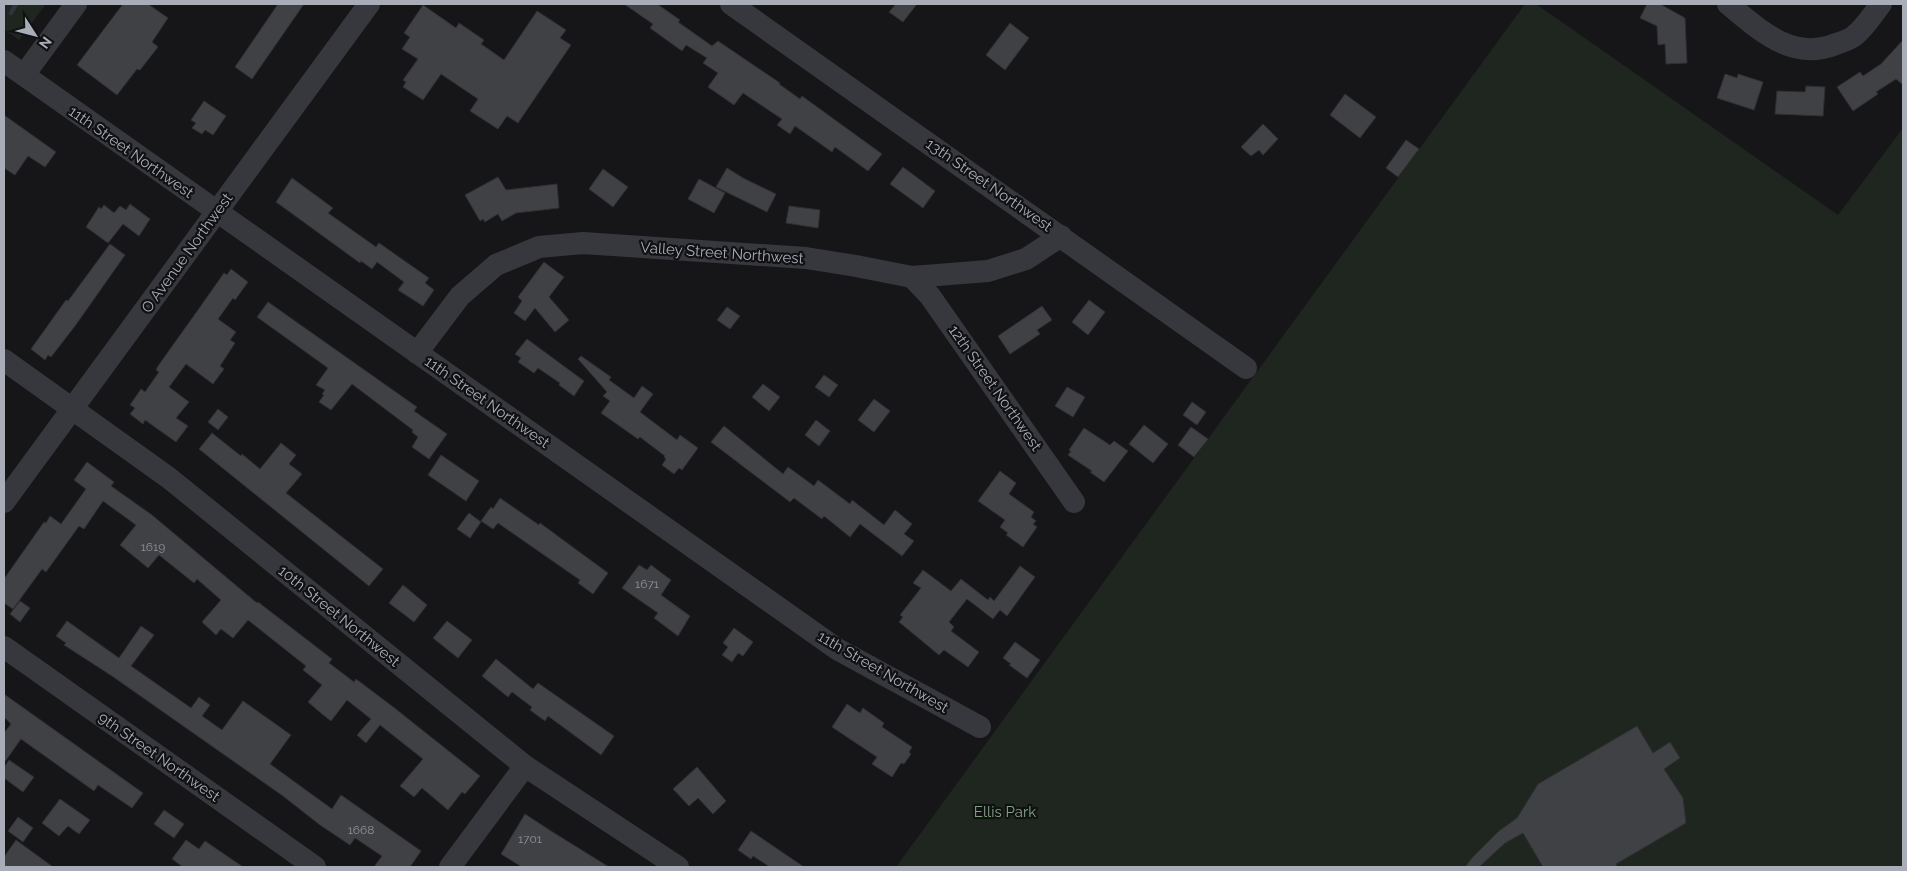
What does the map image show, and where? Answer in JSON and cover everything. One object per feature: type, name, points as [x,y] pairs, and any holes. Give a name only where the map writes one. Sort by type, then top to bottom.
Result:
[{"type":"street","points":[[24,75],[76,4]]},
{"type":"street","name":"O Avenue Northwest","points":[[4,502],[369,4]]},
{"type":"street","name":"13th Street Northwest","points":[[731,4],[1246,368]]},
{"type":"street","points":[[1728,4],[1755,26],[1789,47],[1808,50],[1824,49],[1854,36],[1881,4]]},
{"type":"street","name":"11th Street Northwest","points":[[4,61],[837,649],[980,727]]},
{"type":"street","name":"Valley Street Northwest","points":[[417,353],[460,296],[488,271],[496,265],[539,247],[583,243],[806,258],[912,277],[988,271],[1026,259],[1061,236]]},
{"type":"street","name":"12th Street Northwest","points":[[912,277],[930,296],[1074,502]]},
{"type":"street","name":"10th Street Northwest","points":[[4,360],[169,478],[525,766],[678,867]]},
{"type":"street","name":"9th Street Northwest","points":[[4,647],[315,867]]},
{"type":"street","points":[[450,867],[525,766]]},
{"type":"green space","points":[[4,4],[46,4],[19,40],[4,29]]},
{"type":"green space","name":"Ellis Park","points":[[1525,4],[1536,4],[1838,215],[1903,128],[1903,867],[896,867]]},
{"type":"building","points":[[123,4],[148,4],[168,18],[152,42],[158,47],[140,70],[137,69],[117,95],[77,65]]},
{"type":"building","points":[[278,4],[304,4],[252,79],[235,67]]},
{"type":"building","points":[[624,4],[657,4],[680,20],[678,22],[712,46],[718,41],[780,83],[800,99],[802,96],[882,154],[868,171],[835,147],[832,152],[795,126],[790,134],[777,125],[782,119],[743,93],[734,105],[708,87],[718,73],[703,63],[707,58],[686,45],[682,51],[650,28],[653,24]]},
{"type":"building","points":[[896,4],[917,4],[903,22],[889,12]]},
{"type":"building","points":[[1647,4],[1660,4],[1685,18],[1687,63],[1666,64],[1665,44],[1658,45],[1657,26],[1640,18]]},
{"type":"building","points":[[423,5],[456,28],[459,23],[484,40],[481,44],[504,60],[537,11],[566,30],[560,38],[571,45],[518,123],[507,116],[498,129],[470,111],[478,99],[441,74],[423,100],[403,87],[406,82],[403,80],[418,59],[402,49],[410,37],[404,33]]},
{"type":"building","points":[[1010,23],[1029,38],[1005,70],[986,55]]},
{"type":"building","points":[[1903,40],[1903,85],[1896,79],[1876,92],[1878,94],[1853,111],[1837,87],[1860,72],[1863,76],[1881,64]]},
{"type":"building","points":[[1725,74],[1737,78],[1738,74],[1763,82],[1754,110],[1717,98]]},
{"type":"building","points":[[1806,86],[1825,87],[1823,116],[1775,114],[1777,91],[1805,92]]},
{"type":"building","points":[[1345,94],[1376,117],[1360,138],[1330,115]]},
{"type":"building","points":[[204,101],[226,116],[213,135],[205,130],[202,134],[192,128],[196,123],[191,120]]},
{"type":"building","points":[[4,115],[56,152],[45,167],[28,156],[15,175],[4,168]]},
{"type":"building","points":[[1263,124],[1278,139],[1263,155],[1259,150],[1251,156],[1241,147]]},
{"type":"building","points":[[1406,140],[1419,149],[1398,177],[1386,168]]},
{"type":"building","points":[[903,167],[935,191],[923,208],[890,184]]},
{"type":"building","points":[[727,168],[776,194],[767,212],[716,187]]},
{"type":"building","points":[[603,169],[628,187],[613,207],[589,189]]},
{"type":"building","points":[[498,177],[506,190],[557,184],[559,208],[516,213],[502,221],[498,214],[485,222],[483,219],[480,221],[465,195]]},
{"type":"building","points":[[292,178],[333,208],[328,213],[376,247],[379,243],[429,278],[425,283],[434,290],[423,306],[398,290],[404,282],[377,262],[372,269],[361,261],[360,263],[276,202]]},
{"type":"building","points":[[699,179],[725,193],[714,213],[688,199]]},
{"type":"building","points":[[130,204],[150,219],[139,236],[123,224],[108,243],[86,227],[99,207],[101,209],[104,205],[114,213],[120,206],[126,210]]},
{"type":"building","points":[[789,206],[820,210],[818,228],[786,223]]},
{"type":"building","points":[[110,244],[125,255],[75,326],[51,357],[48,355],[45,360],[31,349]]},
{"type":"building","points":[[544,262],[564,277],[549,297],[569,320],[555,332],[535,308],[525,321],[514,313],[522,301],[518,297]]},
{"type":"building","points":[[231,269],[248,282],[235,300],[233,298],[218,319],[236,332],[230,340],[235,343],[220,366],[224,369],[213,384],[186,364],[169,387],[189,402],[176,418],[188,426],[176,442],[145,420],[143,424],[130,414],[135,408],[130,405],[141,389],[145,392],[159,372],[156,370],[158,366],[224,273],[227,275]]},
{"type":"building","points":[[1089,300],[1105,312],[1088,335],[1072,322]]},
{"type":"building","points":[[268,302],[417,407],[414,411],[447,434],[429,459],[412,447],[418,437],[412,432],[413,430],[352,384],[331,410],[319,402],[325,390],[316,385],[328,368],[257,317]]},
{"type":"building","points":[[1042,306],[1052,320],[1037,330],[1040,334],[1010,354],[998,336]]},
{"type":"building","points":[[727,307],[740,316],[730,329],[717,320]]},
{"type":"building","points":[[527,339],[584,381],[574,396],[559,385],[560,383],[538,368],[534,373],[518,362],[521,358],[515,354]]},
{"type":"building","points":[[581,356],[611,377],[609,380],[634,398],[642,386],[653,394],[640,412],[677,440],[680,435],[698,448],[682,470],[679,468],[674,474],[662,465],[666,459],[665,456],[640,437],[638,439],[601,413],[610,401],[603,396],[607,392],[578,359]]},
{"type":"building","points":[[824,375],[838,385],[829,397],[815,387]]},
{"type":"building","points":[[763,384],[780,397],[769,411],[752,397]]},
{"type":"building","points":[[1067,387],[1085,397],[1073,417],[1055,406]]},
{"type":"building","points":[[874,399],[890,411],[874,432],[858,420]]},
{"type":"building","points":[[1192,402],[1206,412],[1197,425],[1183,415]]},
{"type":"building","points":[[218,409],[228,417],[218,430],[208,422]]},
{"type":"building","points":[[816,420],[830,431],[819,446],[805,435]]},
{"type":"building","points":[[1144,425],[1168,444],[1153,463],[1129,444]]},
{"type":"building","points":[[724,426],[783,474],[788,467],[814,486],[818,480],[850,504],[852,500],[884,525],[895,510],[912,524],[904,534],[914,541],[902,556],[860,524],[850,537],[824,516],[822,519],[794,498],[790,502],[711,442]]},
{"type":"building","points":[[1191,427],[1208,439],[1194,457],[1178,445]]},
{"type":"building","points":[[1084,428],[1110,445],[1114,441],[1128,451],[1104,482],[1090,472],[1092,471],[1068,455],[1071,451],[1069,450]]},
{"type":"building","points":[[212,433],[260,469],[281,443],[296,455],[289,464],[302,474],[286,493],[383,569],[369,586],[199,449]]},
{"type":"building","points":[[441,455],[479,481],[466,501],[428,475]]},
{"type":"building","points":[[87,462],[114,482],[111,486],[152,515],[257,603],[332,659],[329,663],[354,682],[356,679],[480,776],[465,794],[462,792],[448,810],[422,788],[414,797],[400,786],[423,759],[380,725],[366,743],[357,735],[371,719],[347,700],[331,721],[322,714],[308,702],[322,685],[303,670],[306,666],[248,620],[233,638],[221,629],[216,635],[202,622],[221,600],[197,579],[194,583],[159,555],[148,568],[120,545],[136,525],[103,501],[84,529],[79,526],[46,572],[42,569],[13,609],[4,603],[4,579],[44,522],[46,523],[50,516],[61,524],[86,489],[74,480]]},
{"type":"building","points":[[1000,471],[1016,483],[1009,494],[1034,512],[1031,517],[1036,521],[1033,524],[1037,527],[1023,547],[1006,535],[1008,533],[1000,527],[1005,520],[978,501]]},
{"type":"building","points":[[500,498],[539,525],[540,523],[608,573],[593,594],[578,583],[580,580],[498,523],[493,529],[481,521],[491,507],[493,509]]},
{"type":"building","points":[[469,513],[481,522],[470,538],[457,529]]},
{"type":"building","points":[[639,565],[647,570],[651,565],[671,580],[661,595],[690,616],[678,636],[654,618],[658,613],[622,588]]},
{"type":"building","points":[[1020,566],[1035,577],[1007,616],[1000,610],[993,619],[967,599],[949,622],[954,627],[951,631],[979,652],[968,667],[944,650],[939,655],[899,622],[903,617],[900,615],[921,588],[913,583],[923,570],[951,591],[961,579],[988,600],[990,597],[994,601]]},
{"type":"building","points":[[403,585],[427,605],[414,622],[389,603]]},
{"type":"building","points":[[20,601],[30,608],[20,622],[10,614]]},
{"type":"building","points":[[67,621],[119,658],[141,626],[154,635],[131,666],[191,708],[199,697],[210,705],[202,716],[222,730],[243,701],[291,735],[270,764],[332,809],[341,795],[421,851],[410,867],[374,867],[382,856],[355,838],[350,845],[112,676],[64,645],[66,643],[56,636]]},
{"type":"building","points":[[447,621],[472,640],[458,658],[433,638]]},
{"type":"building","points":[[734,628],[753,642],[743,656],[738,653],[732,662],[722,655],[728,647],[723,643]]},
{"type":"building","points":[[1015,642],[1040,660],[1027,678],[1009,665],[1011,664],[1003,658]]},
{"type":"building","points":[[496,659],[533,689],[538,683],[614,736],[601,755],[548,716],[545,721],[530,710],[532,707],[512,692],[508,697],[482,676]]},
{"type":"building","points":[[4,694],[143,793],[132,808],[98,785],[94,791],[21,739],[4,763],[4,733],[11,724],[4,717]]},
{"type":"building","points":[[847,704],[860,713],[863,708],[884,723],[882,727],[912,747],[909,752],[911,754],[904,764],[901,763],[892,777],[872,764],[877,757],[832,727]]},
{"type":"building","points":[[1637,726],[1653,753],[1670,742],[1680,758],[1664,769],[1683,798],[1686,823],[1616,864],[1617,867],[1543,867],[1523,833],[1505,843],[1479,867],[1465,867],[1499,831],[1517,818],[1538,784]]},
{"type":"building","points":[[9,760],[34,777],[23,792],[4,778],[4,767]]},
{"type":"building","points":[[697,767],[726,801],[713,814],[698,798],[689,806],[673,789]]},
{"type":"building","points":[[60,799],[90,820],[79,834],[68,826],[59,836],[42,823]]},
{"type":"building","points":[[164,810],[184,824],[174,838],[154,824]]},
{"type":"building","points":[[525,814],[609,867],[522,867],[501,854]]},
{"type":"building","points":[[18,817],[33,828],[23,842],[8,831]]},
{"type":"building","points":[[751,831],[804,867],[770,867],[753,856],[751,859],[738,850]]},
{"type":"building","points":[[16,840],[53,867],[4,867],[4,857]]},
{"type":"building","points":[[186,840],[199,849],[205,841],[243,867],[183,867],[172,859]]},
{"type":"waterway","points":[[11,13],[16,4]]}]
